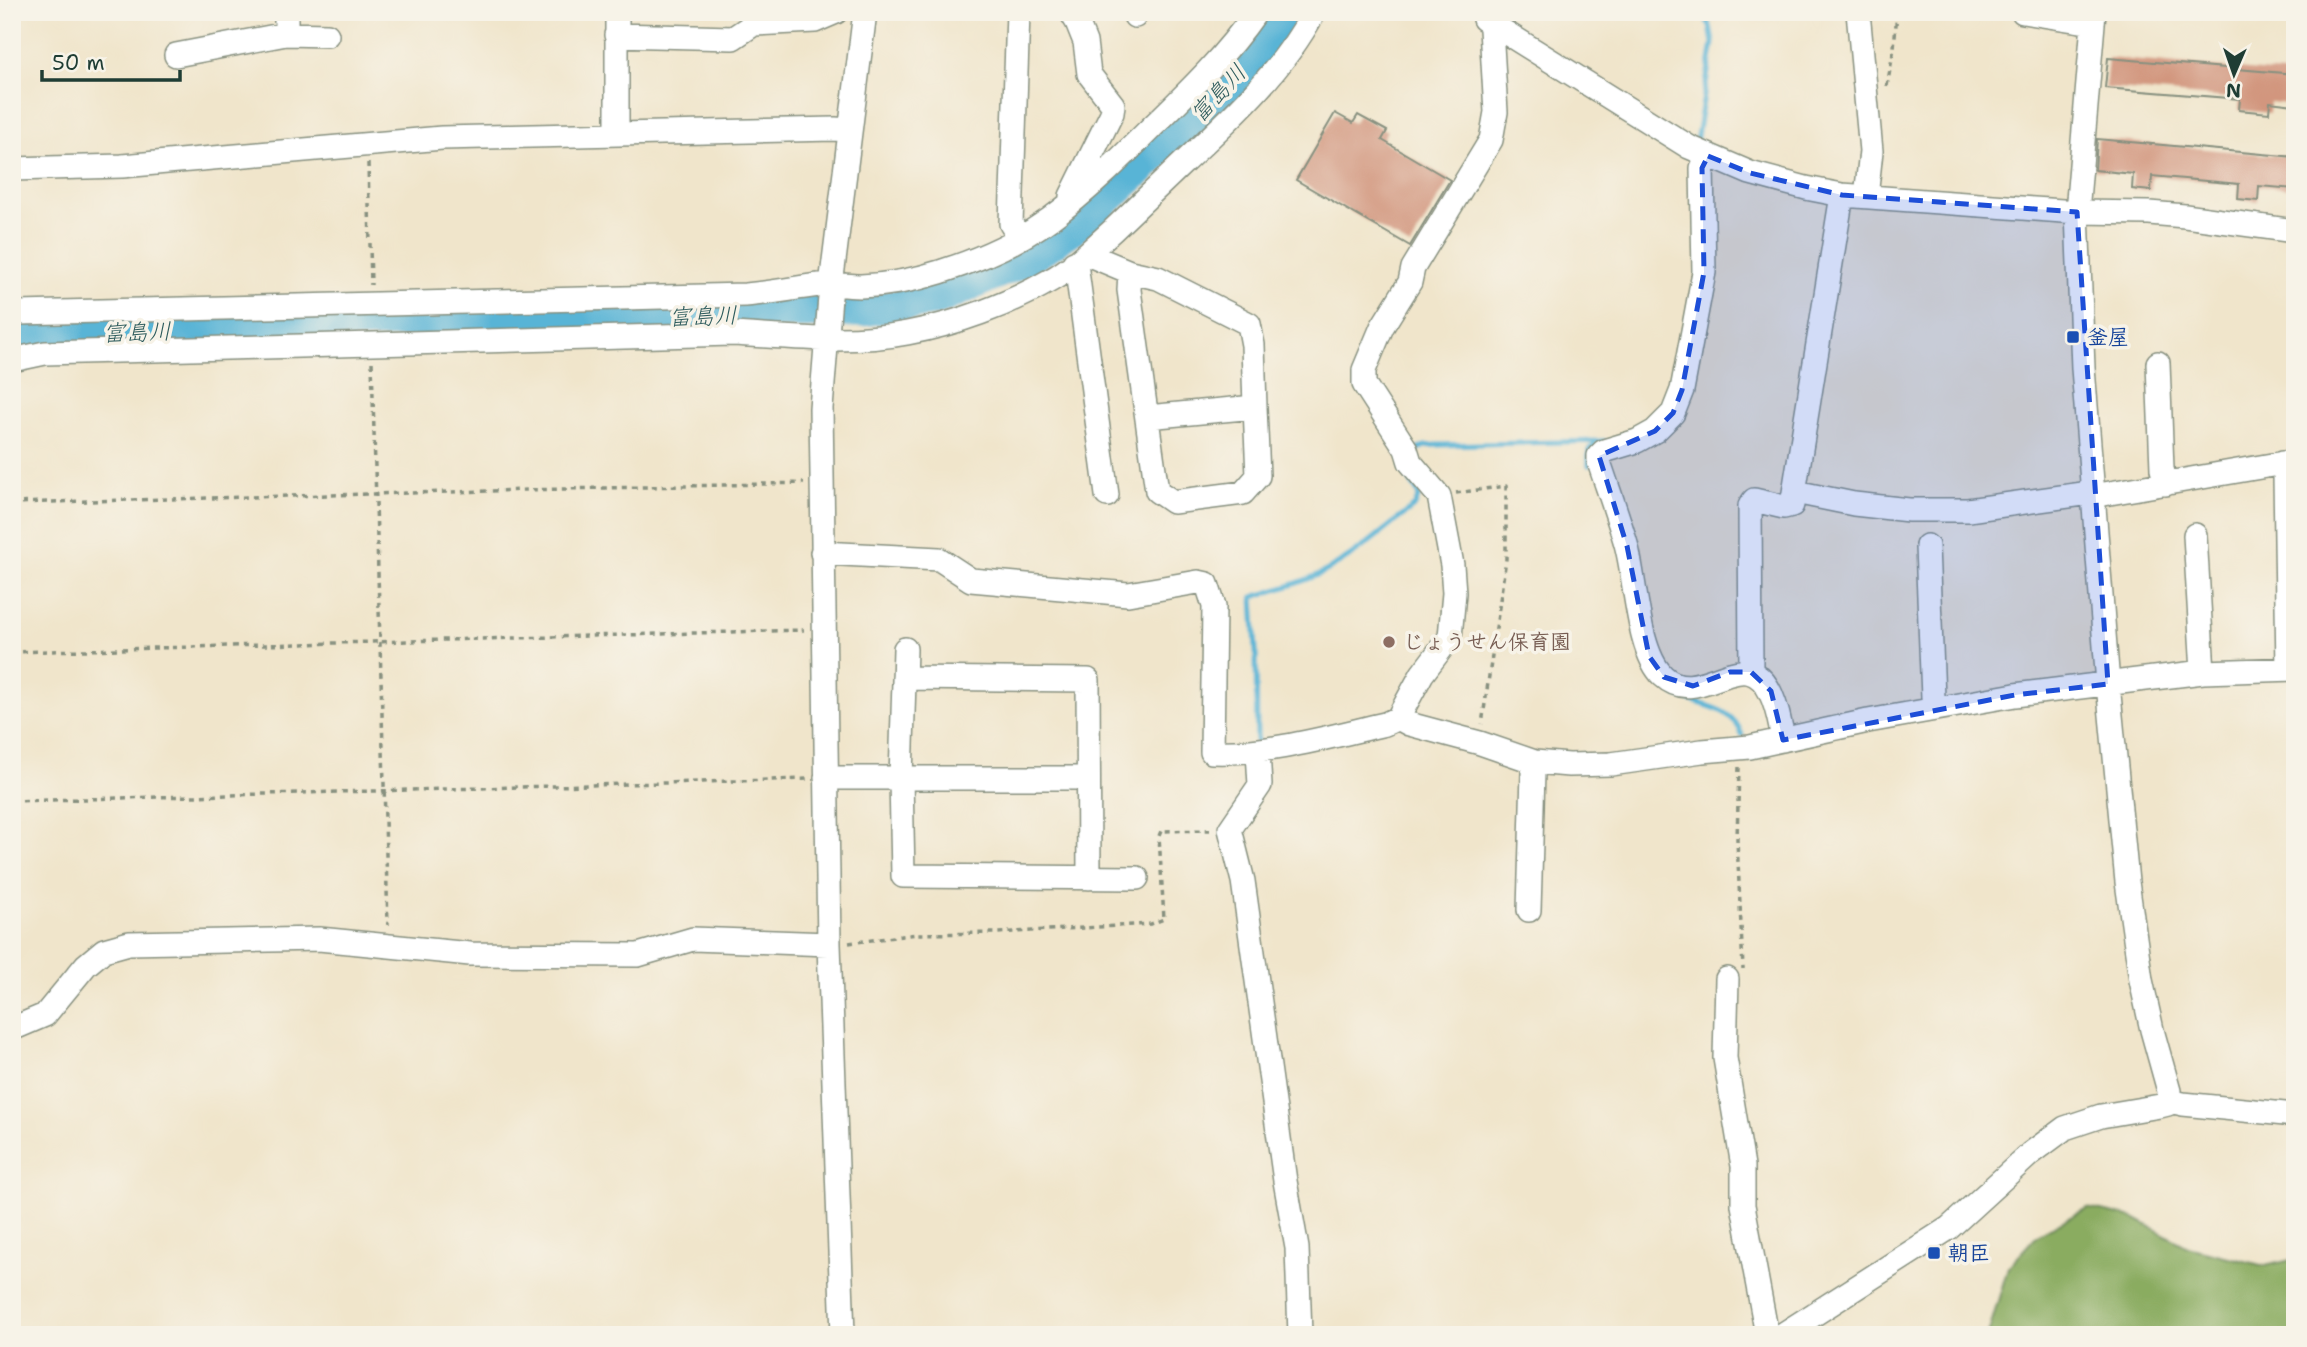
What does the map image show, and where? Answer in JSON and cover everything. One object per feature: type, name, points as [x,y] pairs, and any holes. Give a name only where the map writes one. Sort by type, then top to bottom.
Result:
[{"type":"street","points":[[617,12],[617,133]]},
{"type":"street","points":[[616,36],[733,38],[754,24],[775,17],[815,21],[836,12]]},
{"type":"street","points":[[843,1335],[829,944],[821,408],[830,289],[865,12]]},
{"type":"street","points":[[1018,12],[1011,224],[1020,238]]},
{"type":"street","points":[[1071,12],[1085,42],[1089,74],[1114,105],[1071,197],[1071,203]]},
{"type":"street","points":[[12,315],[745,295],[890,284],[938,273],[1020,238],[1071,203],[1219,60],[1256,12]]},
{"type":"street","points":[[12,360],[45,353],[372,343],[732,334],[906,333],[956,320],[1053,279],[1082,257],[1237,112],[1273,72],[1304,31],[1314,12]]},
{"type":"street","points":[[1858,12],[1871,151],[1866,197]]},
{"type":"street","points":[[1782,1335],[1949,1228],[2030,1154],[2065,1128],[2101,1116],[2168,1104],[2169,1101],[2169,1091],[2141,980],[2134,931],[2108,684],[2083,368],[2077,212],[2094,18],[2023,12]]},
{"type":"street","points":[[1485,16],[1689,147],[1750,173],[1806,188],[1866,197],[2077,212],[2185,216],[2295,231]]},
{"type":"street","points":[[822,553],[939,559],[971,580],[1128,594],[1198,582],[1207,584],[1214,606],[1212,752],[1258,752],[1385,724],[1398,718],[1422,674],[1450,637],[1453,584],[1450,553],[1438,496],[1415,470],[1364,384],[1364,370],[1382,327],[1410,282],[1413,268],[1491,141],[1496,111],[1485,16]]},
{"type":"street","points":[[176,55],[286,23],[327,35]]},
{"type":"street","points":[[12,169],[121,166],[442,138],[850,130]]},
{"type":"street","points":[[1708,156],[1702,168],[1704,272],[1682,390],[1673,413],[1655,430],[1637,441],[1604,451],[1599,456],[1627,546],[1648,656],[1664,677],[1680,685],[1693,686],[1730,672],[1751,672],[1763,679],[1771,691],[1783,740]]},
{"type":"street","points":[[1751,672],[1750,506],[1754,500],[1784,507],[1792,505],[1842,195]]},
{"type":"street","points":[[1082,257],[1094,257],[1130,272],[1158,278],[1249,324],[1253,345],[1258,476],[1243,493],[1173,502],[1157,491],[1129,290],[1130,272]]},
{"type":"street","points":[[1082,257],[1077,271],[1107,495]]},
{"type":"street","points":[[2158,363],[2162,469],[2166,484]]},
{"type":"street","points":[[1147,417],[1255,407]]},
{"type":"street","points":[[1398,718],[1409,724],[1480,743],[1535,762],[1569,765],[1611,764],[1738,748],[2015,695],[2203,672],[2292,669],[2285,476],[2288,462],[2093,495],[2083,494],[1968,510],[1921,510],[1854,504],[1795,492]]},
{"type":"street","points":[[2196,536],[2203,672]]},
{"type":"street","points":[[1927,546],[1933,698],[1936,709]]},
{"type":"street","points":[[905,649],[901,778],[903,876],[1137,878]]},
{"type":"street","points":[[904,678],[1088,680],[1088,878]]},
{"type":"street","points":[[1258,752],[1260,785],[1230,829],[1243,881],[1285,1181],[1297,1248],[1300,1335]]},
{"type":"street","points":[[1529,910],[1535,762]]},
{"type":"street","points":[[826,778],[1088,778]]},
{"type":"street","points":[[12,1029],[45,1015],[86,965],[104,950],[129,943],[319,939],[470,954],[638,955],[693,939],[829,944]]},
{"type":"street","points":[[1727,979],[1725,1058],[1743,1166],[1743,1205],[1747,1232],[1767,1335]]},
{"type":"street","points":[[2169,1101],[2295,1115]]},
{"type":"path","points":[[1885,98],[1897,12]]},
{"type":"path","points":[[365,146],[368,166],[371,304]]},
{"type":"path","points":[[372,343],[388,925],[386,944]]},
{"type":"path","points":[[12,503],[822,483]]},
{"type":"path","points":[[1438,496],[1506,486],[1506,559],[1480,743]]},
{"type":"path","points":[[12,652],[824,630]]},
{"type":"path","points":[[1727,979],[1742,971],[1744,965],[1737,840],[1738,748]]},
{"type":"path","points":[[12,801],[826,778]]},
{"type":"path","points":[[829,944],[918,934],[997,933],[1151,924],[1164,919],[1161,831],[1230,829]]},
{"type":"highlighted area","points":[[1708,156],[1750,173],[1842,195],[2077,212],[2108,684],[2015,695],[1783,740],[1771,691],[1751,672],[1730,672],[1693,686],[1664,677],[1649,656],[1627,546],[1599,456],[1655,431],[1673,413],[1682,390],[1704,272],[1702,168]]},
{"type":"green space","points":[[2087,1208],[2134,1218],[2188,1247],[2265,1266],[2295,1259],[2295,1335],[1988,1335],[2008,1267],[2037,1235]]},
{"type":"building","points":[[2108,58],[2295,74],[2295,105],[2270,102],[2269,113],[2239,110],[2240,99],[2105,88]]},
{"type":"building","points":[[1335,113],[1353,123],[1358,115],[1387,131],[1382,140],[1450,180],[1410,246],[1296,180]]},
{"type":"building","points":[[2097,139],[2295,157],[2295,189],[2259,186],[2258,201],[2238,199],[2239,184],[2152,176],[2151,191],[2132,189],[2133,174],[2095,170]]},
{"type":"waterway","name":"富島川","points":[[12,336],[33,332],[857,311],[936,300],[1028,259],[1083,221],[1233,84],[1283,12]]},
{"type":"waterway","points":[[1696,142],[1713,43],[1710,26],[1702,12]]},
{"type":"waterway","points":[[1412,452],[1425,446],[1437,445],[1604,441]]},
{"type":"waterway","points":[[1589,465],[1589,450],[1594,446]]},
{"type":"waterway","points":[[1257,743],[1253,597],[1326,571],[1361,549],[1415,506],[1419,495],[1402,467]]},
{"type":"waterway","points":[[1675,694],[1723,712],[1731,717],[1742,735]]},
{"type":"place","name":"釜屋","points":[[2073,337]]},
{"type":"place","name":"じょうせん保育園","points":[[1389,642]]},
{"type":"place","name":"朝臣","points":[[1934,1253]]}]
